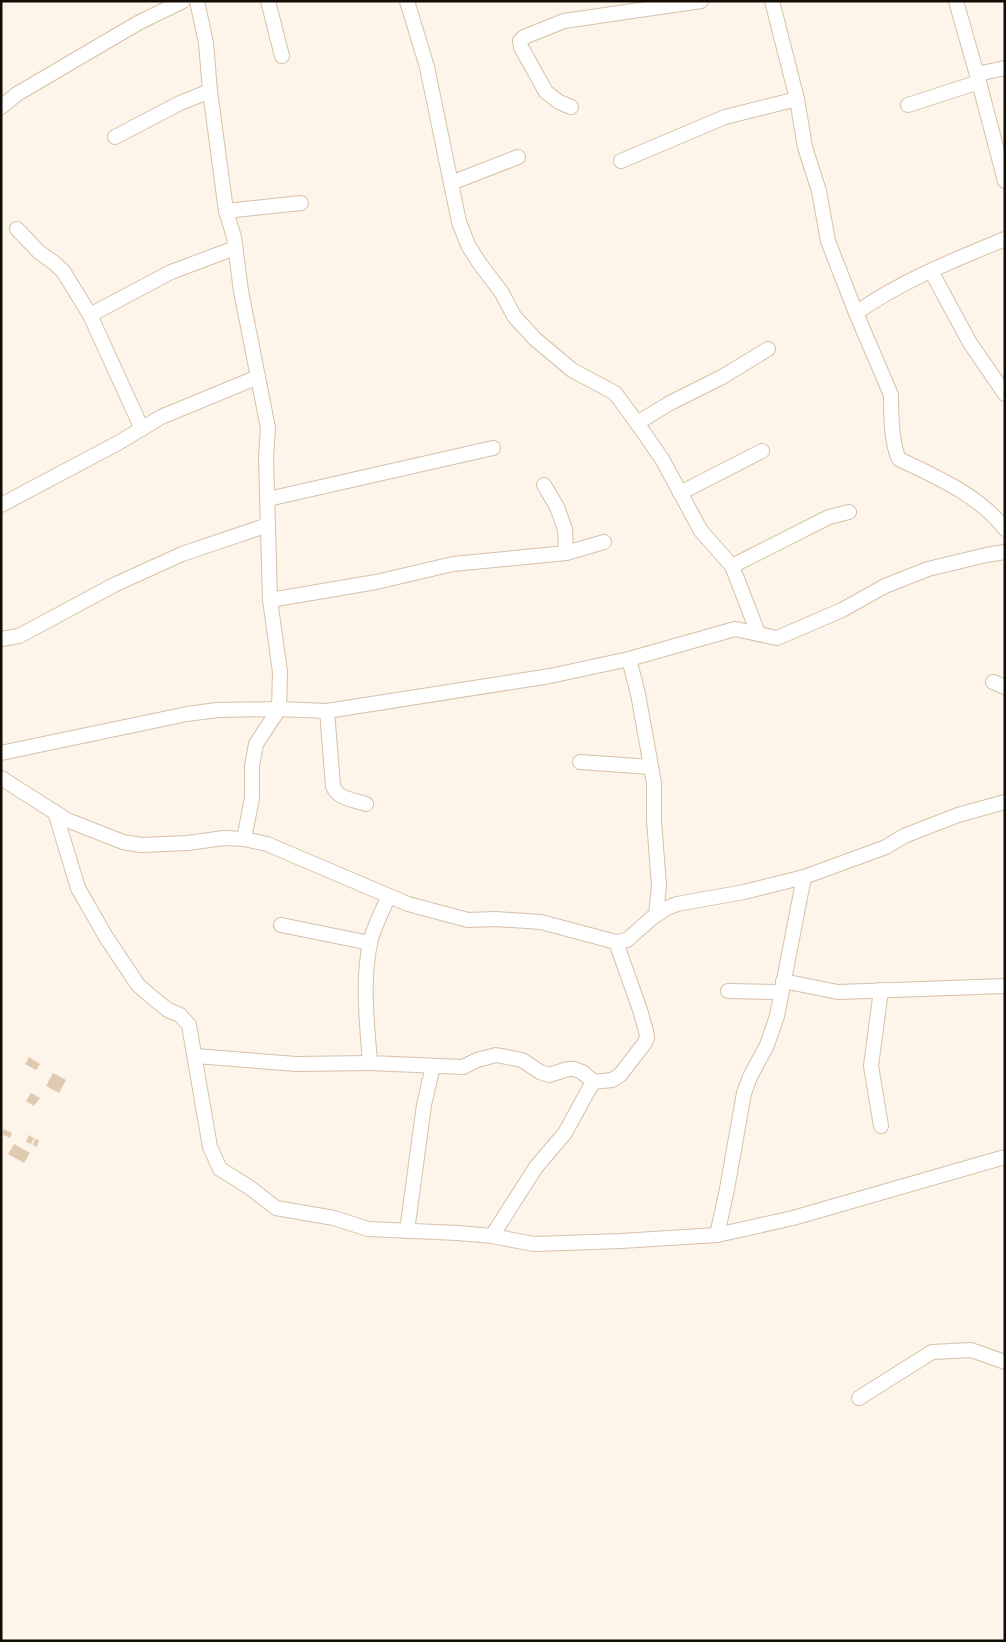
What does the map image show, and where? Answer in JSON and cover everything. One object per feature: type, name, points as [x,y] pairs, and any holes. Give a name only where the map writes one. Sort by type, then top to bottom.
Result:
[{"type":"street","points":[[1,108],[17,94],[138,23],[183,1]]},
{"type":"street","points":[[197,1],[206,43],[210,91],[226,211],[234,237],[241,291],[268,428],[266,458],[270,600],[280,672],[279,709],[256,744],[252,766],[252,798],[244,838]]},
{"type":"street","points":[[268,1],[282,56]]},
{"type":"street","points":[[407,1],[427,67],[459,222],[468,245],[502,293],[514,316],[535,340],[572,370],[615,393],[662,459],[701,532],[732,566],[758,633]]},
{"type":"street","points":[[571,107],[559,102],[546,92],[521,47],[520,41],[564,21],[701,1]]},
{"type":"street","points":[[772,1],[797,99],[805,147],[819,191],[828,241],[891,395],[896,452],[899,459],[961,490],[997,519],[1005,529]]},
{"type":"street","points":[[956,1],[978,78],[999,136],[1005,181]]},
{"type":"street","points":[[908,105],[1005,68]]},
{"type":"street","points":[[115,137],[180,103],[210,91]]},
{"type":"street","points":[[621,161],[725,116],[797,99]]},
{"type":"street","points":[[451,183],[518,157]]},
{"type":"street","points":[[226,211],[301,203]]},
{"type":"street","points":[[17,229],[39,252],[63,271],[90,315],[142,429]]},
{"type":"street","points":[[856,313],[870,303],[931,271],[1005,239]]},
{"type":"street","points":[[90,315],[171,272],[235,248]]},
{"type":"street","points":[[931,271],[970,343],[1005,394]]},
{"type":"street","points":[[637,423],[670,403],[722,377],[768,349]]},
{"type":"street","points":[[1,505],[118,443],[161,417],[258,377]]},
{"type":"street","points":[[268,499],[493,448]]},
{"type":"street","points":[[680,493],[762,451]]},
{"type":"street","points":[[544,484],[557,507],[565,529],[566,553]]},
{"type":"street","points":[[732,566],[829,517],[849,512]]},
{"type":"street","points":[[1,639],[19,636],[114,585],[182,554],[268,525]]},
{"type":"street","points":[[270,600],[376,582],[452,564],[566,553],[604,542]]},
{"type":"street","points":[[1,753],[187,714],[217,710],[279,709],[327,711],[550,676],[629,659],[735,629],[777,638],[842,610],[885,586],[928,569],[1005,552]]},
{"type":"street","points":[[629,659],[654,783],[654,820],[659,886],[656,915]]},
{"type":"street","points":[[327,711],[335,792],[366,804]]},
{"type":"street","points":[[580,762],[651,767]]},
{"type":"street","points":[[1,778],[67,820],[123,842],[141,845],[244,838],[267,844],[408,904],[468,920],[495,919],[541,922],[616,942],[627,940],[641,926],[667,908],[691,900],[744,892],[804,877],[878,850],[904,836],[958,815],[1005,802]]},
{"type":"street","points":[[55,812],[78,888],[106,937],[138,985],[168,1010],[180,1015],[190,1025],[210,1148],[220,1169],[249,1187],[276,1208],[334,1218],[368,1229],[492,1236],[534,1244],[717,1235],[793,1218],[1005,1157]]},
{"type":"street","points":[[717,1235],[744,1093],[750,1077],[767,1046],[777,1016],[804,877]]},
{"type":"street","points":[[370,1063],[365,1001],[370,943],[389,896]]},
{"type":"street","points":[[281,925],[370,943]]},
{"type":"street","points":[[195,1056],[296,1064],[370,1063],[463,1067],[477,1060],[496,1055],[522,1060],[540,1072],[549,1075],[574,1069],[582,1072],[594,1082],[612,1080],[620,1075],[647,1038],[640,1010],[616,942]]},
{"type":"street","points":[[728,991],[782,987],[838,992],[1005,986]]},
{"type":"street","points":[[881,990],[871,1066],[881,1126]]},
{"type":"street","points":[[406,1231],[424,1105],[433,1066]]},
{"type":"street","points":[[492,1236],[536,1167],[566,1132],[594,1082]]},
{"type":"street","points":[[859,1398],[932,1352],[971,1350],[1005,1362]]},
{"type":"building","points":[[29,1057],[40,1064],[36,1070],[25,1064]]},
{"type":"building","points":[[53,1073],[66,1080],[59,1093],[46,1086]]},
{"type":"building","points":[[31,1093],[40,1098],[34,1106],[26,1101]]},
{"type":"building","points":[[4,1129],[12,1133],[10,1138],[2,1134]]},
{"type":"building","points":[[29,1135],[34,1138],[31,1144],[26,1142]]},
{"type":"building","points":[[35,1139],[39,1140],[37,1147],[33,1145]]},
{"type":"building","points":[[14,1144],[30,1153],[24,1163],[8,1154]]}]
